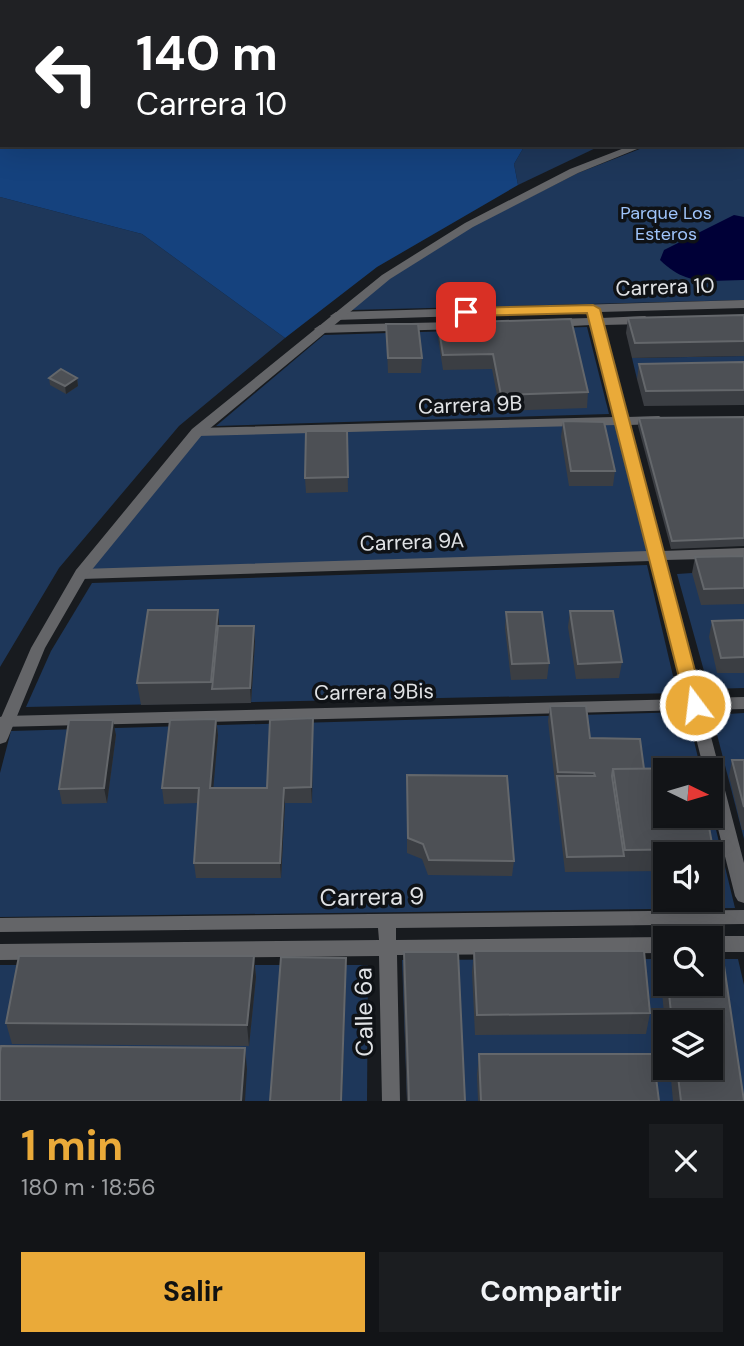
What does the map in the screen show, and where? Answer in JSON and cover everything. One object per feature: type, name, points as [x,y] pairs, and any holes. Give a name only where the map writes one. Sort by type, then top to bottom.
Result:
[{"type":"street","points":[[2,730],[37,648],[81,574],[197,432],[386,276],[469,225],[574,171],[637,147]]},
{"type":"street","name":"Carrera 10","points":[[320,329],[595,315],[744,304]]},
{"type":"street","points":[[595,315],[744,896]]},
{"type":"street","name":"Carrera 10","points":[[336,316],[595,315],[677,319]]},
{"type":"street","name":"Carrera 9B","points":[[197,432],[676,419]]},
{"type":"street","name":"Carrera 9A","points":[[81,574],[744,553]]},
{"type":"street","name":"Carrera 9Bis","points":[[2,730],[744,703]]},
{"type":"street","name":"Carrera 9","points":[[0,925],[744,917]]},
{"type":"street","name":"Calle 6a","points":[[387,921],[391,1101]]},
{"type":"street","points":[[723,944],[744,944]]},
{"type":"street","points":[[0,952],[653,945]]},
{"type":"green space","points":[[524,147],[598,147],[518,185],[514,164]]},
{"type":"green space","name":"Parque Los Esteros","points":[[645,147],[744,147],[744,300],[350,310],[389,279],[471,227],[578,173]]},
{"type":"green space","points":[[0,197],[142,234],[285,338],[179,426],[59,568],[0,667]]},
{"type":"green space","points":[[587,327],[609,414],[216,426],[324,335]]},
{"type":"green space","points":[[744,356],[744,377],[637,379],[632,358]]},
{"type":"green space","points":[[618,422],[651,553],[89,571],[199,434]]},
{"type":"green space","points":[[647,565],[677,693],[26,707],[51,651],[92,583]]},
{"type":"green space","points":[[692,573],[744,604],[744,635],[717,673],[744,673],[744,688],[709,689],[677,574]]},
{"type":"green space","points":[[687,712],[698,758],[653,758],[653,828],[716,828],[719,842],[653,842],[653,909],[0,917],[0,773],[11,731]]},
{"type":"green space","points":[[744,713],[744,839],[712,715]]},
{"type":"green space","points":[[723,858],[735,908],[723,908]]},
{"type":"green space","points":[[653,959],[653,996],[723,996],[723,959],[738,959],[744,985],[744,1101],[407,1101],[402,960]]},
{"type":"green space","points":[[0,965],[368,965],[367,1101],[0,1101]]},
{"type":"shaded area","points":[[0,147],[524,147],[514,164],[518,185],[377,267],[285,338],[142,234],[0,197]]},
{"type":"shaded area","points":[[734,215],[744,217],[744,280],[709,281],[689,278],[670,269],[660,260],[664,250]]},
{"type":"building","points":[[744,315],[744,341],[635,343],[628,318]]},
{"type":"building","points":[[571,319],[588,392],[501,395],[493,354],[443,355],[438,323]]},
{"type":"building","points":[[386,324],[418,324],[422,358],[388,358]]},
{"type":"building","points":[[744,362],[744,390],[646,391],[639,364]]},
{"type":"building","points":[[61,369],[77,378],[65,386],[49,378]]},
{"type":"building","points":[[744,417],[744,538],[672,541],[639,418]]},
{"type":"building","points":[[563,421],[604,422],[615,471],[571,471]]},
{"type":"building","points":[[306,431],[347,431],[348,477],[305,478]]},
{"type":"building","points":[[744,556],[744,588],[704,589],[695,557]]},
{"type":"building","points":[[148,610],[218,610],[211,682],[137,683]]},
{"type":"building","points":[[570,611],[613,611],[622,662],[578,664]]},
{"type":"building","points":[[506,612],[542,612],[549,663],[512,664]]},
{"type":"building","points":[[744,620],[744,657],[721,658],[712,621]]},
{"type":"building","points":[[218,626],[254,626],[250,688],[212,689]]},
{"type":"building","points":[[550,706],[586,706],[590,738],[640,739],[644,769],[613,769],[612,776],[624,856],[567,857],[557,776],[595,776],[594,773],[558,772]]},
{"type":"building","points":[[313,718],[311,787],[284,788],[280,863],[194,863],[199,788],[162,788],[170,720],[216,719],[210,788],[267,788],[270,720]]},
{"type":"building","points":[[69,720],[113,720],[104,788],[59,789]]},
{"type":"building","points":[[732,760],[744,760],[744,807]]},
{"type":"building","points":[[613,769],[653,769],[653,828],[709,828],[712,842],[653,842],[653,850],[625,850]]},
{"type":"building","points":[[407,775],[507,776],[514,861],[429,860],[423,844],[408,838]]},
{"type":"building","points":[[474,951],[644,951],[650,1013],[477,1015]]},
{"type":"building","points":[[404,952],[458,952],[465,1101],[409,1101]]},
{"type":"building","points":[[19,956],[254,956],[247,1025],[6,1023]]},
{"type":"building","points":[[281,957],[346,958],[341,1101],[270,1101]]},
{"type":"building","points":[[723,959],[744,1101],[681,1101],[678,1080],[723,1080],[723,1010],[671,1010],[669,996],[723,996]]},
{"type":"building","points":[[1,1046],[245,1048],[241,1101],[0,1101]]},
{"type":"building","points":[[479,1054],[653,1054],[653,1080],[656,1080],[659,1101],[481,1101]]},
{"type":"route","points":[[466,312],[593,309],[695,705]]}]
